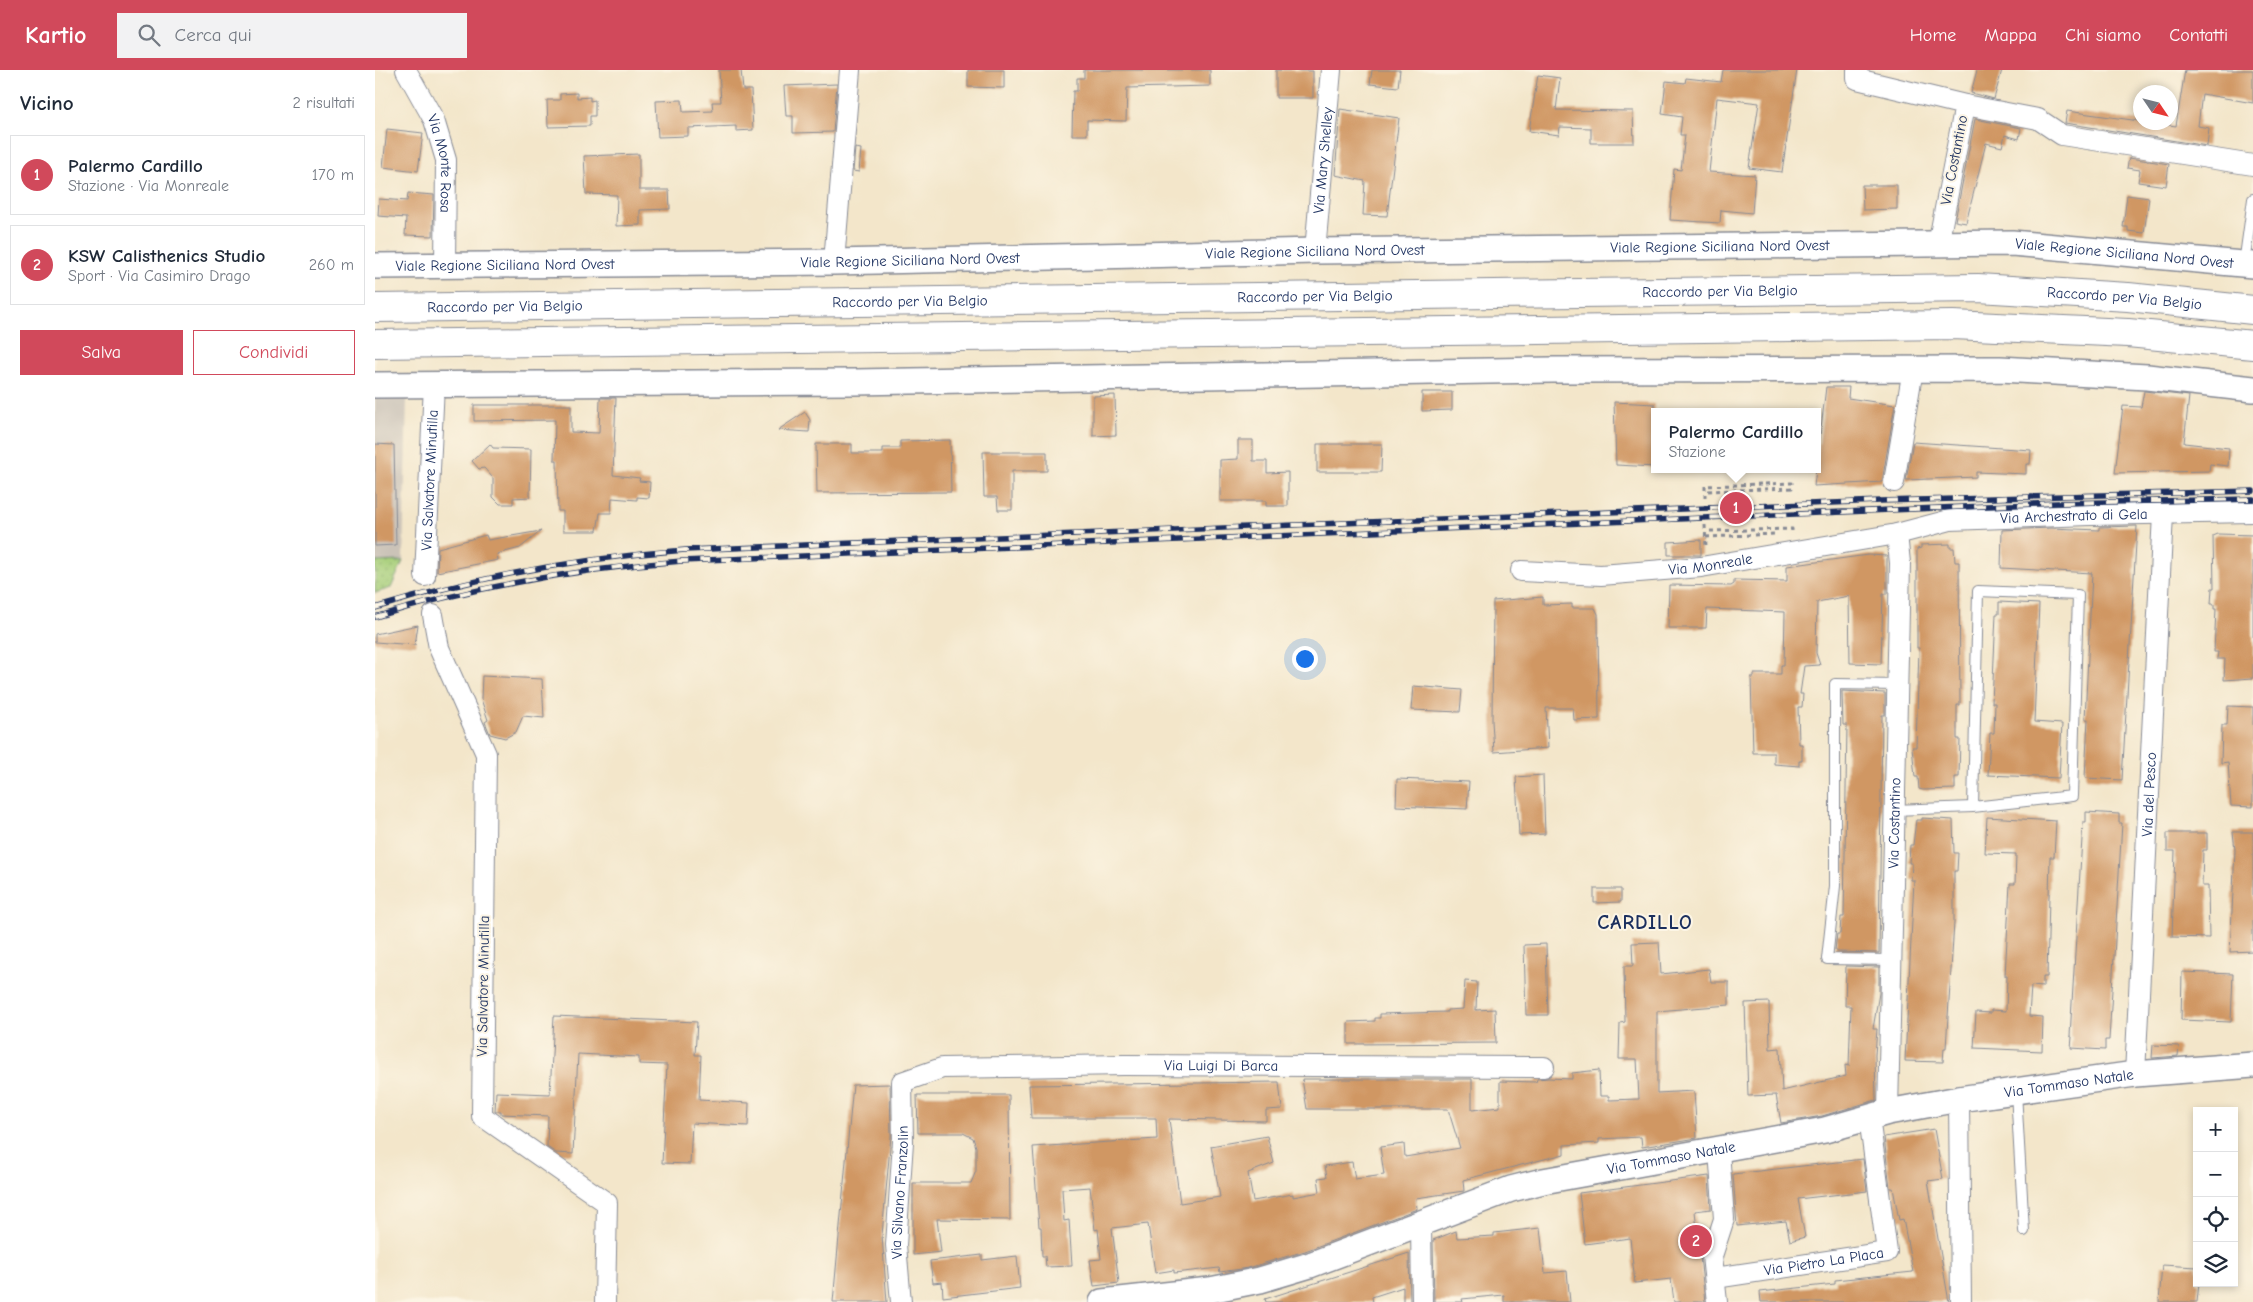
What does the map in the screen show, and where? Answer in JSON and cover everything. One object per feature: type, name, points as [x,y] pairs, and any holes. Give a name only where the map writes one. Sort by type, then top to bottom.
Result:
[{"type":"highway","name":"Raccordo per Via Belgio","points":[[375,308],[1978,288],[2128,297],[2253,310]]},
{"type":"highway","points":[[375,294],[467,306]]},
{"type":"highway","points":[[375,344],[1953,325],[2128,333],[2253,345]]},
{"type":"highway","points":[[375,349],[459,343]]},
{"type":"street","name":"Via Monte Rosa","points":[[406,70],[434,120],[446,160],[445,266]]},
{"type":"street","points":[[834,262],[850,70]]},
{"type":"street","name":"Via Mary Shelley","points":[[1315,251],[1331,70]]},
{"type":"street","name":"Via Costantino","points":[[1857,70],[1857,80],[1965,105],[1938,246]]},
{"type":"street","points":[[1965,105],[2038,119],[2062,135],[2253,165]]},
{"type":"street","name":"Viale Regione Siciliana Nord Ovest","points":[[375,266],[834,262],[1315,251],[1938,246],[2012,243],[2248,265]]},
{"type":"street","points":[[1894,482],[1913,369]]},
{"type":"street","points":[[375,385],[865,382],[1553,370],[2000,369],[2137,376],[2253,389]]},
{"type":"street","name":"Via Salvatore Minutilla","points":[[425,576],[434,385]]},
{"type":"street","name":"Via Archestrato di Gela","points":[[1897,534],[1950,520],[2253,512]]},
{"type":"street","name":"Via del Pesco","points":[[2135,1074],[2163,514]]},
{"type":"street","name":"Via Costantino","points":[[1879,1114],[1891,960],[1900,563],[1897,534]]},
{"type":"street","name":"Via Monreale","points":[[1521,571],[1601,575],[1701,567],[1897,534]]},
{"type":"street","name":"Via Salvatore Minutilla","points":[[433,615],[439,648],[486,754],[482,1116],[607,1204],[605,1302]]},
{"type":"street","name":"Via Tommaso Natale","points":[[1102,1302],[1209,1290],[1260,1280],[1310,1265],[1511,1189],[1543,1181],[1719,1151],[1825,1130],[1879,1114],[1959,1099],[2135,1074],[2253,1065]]},
{"type":"street","name":"Via Luigi Di Barca","points":[[902,1082],[942,1068],[1124,1066],[1544,1067]]},
{"type":"street","name":"Via Silvano Franzolin","points":[[901,1302],[896,1245],[903,1142],[902,1082]]},
{"type":"street","points":[[1959,1099],[1961,1302]]},
{"type":"street","name":"Via Pietro La Placa","points":[[1715,1278],[1887,1252],[1879,1114]]},
{"type":"street","points":[[1717,1302],[1712,1256],[1725,1219],[1719,1151]]},
{"type":"street","points":[[1421,1224],[1423,1302]]},
{"type":"lane","points":[[2248,265],[2253,199]]},
{"type":"lane","points":[[1894,810],[1973,808],[2072,796],[2078,595],[1978,591],[1973,808]]},
{"type":"lane","points":[[1891,960],[1827,959],[1835,886],[1835,684],[1897,686]]},
{"type":"lane","points":[[2015,1091],[2024,1231]]},
{"type":"path","points":[[1705,498],[1705,486],[1792,483],[1792,488],[1708,491]]},
{"type":"path","points":[[1706,537],[1793,533],[1792,529],[1710,531]]},
{"type":"shaded area","points":[[375,396],[407,397],[403,561],[375,562]]},
{"type":"green space","points":[[403,561],[391,588],[375,593],[375,562]]},
{"type":"building","points":[[719,70],[741,70],[743,90],[751,90],[753,130],[736,131],[736,126],[688,128],[688,136],[658,137],[656,101],[682,100],[683,112],[713,111],[712,102],[721,102]]},
{"type":"building","points":[[968,70],[1004,70],[1004,88],[968,87]]},
{"type":"building","points":[[1084,70],[1210,70],[1210,86],[1127,88],[1126,121],[1087,120],[1087,135],[1072,135],[1073,91],[1077,91],[1077,78],[1084,78]]},
{"type":"building","points":[[1276,70],[1313,71],[1313,98],[1276,98]]},
{"type":"building","points":[[1372,70],[1400,70],[1398,87],[1370,84]]},
{"type":"building","points":[[1723,70],[1797,70],[1782,172],[1749,168],[1759,103],[1717,98],[1709,172],[1755,175],[1752,213],[1721,210],[1720,223],[1670,220],[1674,169],[1681,170],[1685,135],[1680,135],[1682,117],[1662,114],[1666,81],[1685,83],[1686,78],[1721,82]]},
{"type":"building","points":[[1977,70],[2002,70],[1994,99],[1971,93]]},
{"type":"building","points":[[2185,70],[2253,70],[2253,103],[2202,94],[2198,126],[2209,128],[2207,146],[2065,123],[2067,111],[2133,120],[2133,130],[2178,130],[2178,114]]},
{"type":"building","points":[[1538,75],[1560,78],[1556,110],[1633,111],[1634,143],[1591,143],[1591,128],[1560,127],[1559,135],[1529,131]]},
{"type":"building","points":[[837,84],[833,132],[793,133],[793,116],[786,116],[784,86]]},
{"type":"building","points":[[577,93],[577,98],[590,97],[590,101],[595,100],[595,116],[590,116],[590,126],[548,127],[547,100],[560,100],[560,94]]},
{"type":"building","points":[[1340,109],[1399,118],[1387,216],[1363,215],[1365,181],[1335,175]]},
{"type":"building","points":[[1975,119],[2021,128],[2019,139],[2005,135],[2002,147],[1986,143],[1966,223],[1955,221]]},
{"type":"building","points":[[387,129],[423,133],[418,171],[383,167]]},
{"type":"building","points":[[855,148],[861,149],[859,172],[853,171]]},
{"type":"building","points":[[639,154],[639,190],[669,190],[670,209],[640,210],[640,225],[616,226],[617,195],[586,194],[584,156]]},
{"type":"building","points":[[2129,158],[2169,164],[2166,186],[2138,182],[2140,170],[2127,168]]},
{"type":"building","points":[[1862,185],[1897,185],[1897,209],[1863,210]]},
{"type":"building","points":[[408,193],[434,195],[433,236],[405,235],[406,218],[378,216],[379,199],[407,201]]},
{"type":"building","points":[[2127,195],[2149,198],[2144,233],[2128,231],[2128,227],[2123,227]]},
{"type":"building","points":[[1826,387],[1849,387],[1848,398],[1895,405],[1882,482],[1814,486],[1816,473],[1821,473],[1821,428]]},
{"type":"building","points":[[2144,391],[2189,396],[2184,443],[2229,448],[2228,466],[2210,464],[2209,471],[2115,473],[2123,406],[2141,407]]},
{"type":"building","points":[[1422,392],[1452,392],[1452,410],[1422,411]]},
{"type":"building","points":[[1115,395],[1116,435],[1093,436],[1093,396]]},
{"type":"building","points":[[600,398],[616,398],[613,475],[640,478],[639,481],[650,482],[649,498],[637,497],[637,500],[612,498],[611,513],[600,513],[597,531],[563,531],[563,511],[558,511],[557,460],[554,460],[555,420],[474,421],[474,405],[571,405],[571,432],[599,433]]},
{"type":"building","points":[[1614,402],[1655,404],[1655,408],[1651,408],[1651,467],[1616,465]]},
{"type":"building","points":[[805,412],[810,420],[809,432],[778,430]]},
{"type":"building","points":[[950,440],[951,492],[817,493],[816,444],[852,444],[852,453],[883,453],[883,448],[900,448],[900,441]]},
{"type":"building","points":[[1238,440],[1253,440],[1253,461],[1267,461],[1267,473],[1288,472],[1288,506],[1266,506],[1266,501],[1220,501],[1220,460],[1238,459]]},
{"type":"building","points":[[1913,442],[2031,450],[2030,464],[2026,464],[2026,474],[1976,472],[1976,477],[1906,480]]},
{"type":"building","points":[[375,444],[394,445],[396,545],[375,546]]},
{"type":"building","points":[[490,444],[493,448],[531,449],[530,497],[513,498],[513,504],[500,504],[493,497],[493,478],[484,468],[479,469],[472,461]]},
{"type":"building","points":[[1317,444],[1382,444],[1381,472],[1317,472]]},
{"type":"building","points":[[983,452],[1047,452],[1047,471],[1012,471],[1012,510],[998,510],[997,497],[984,497]]},
{"type":"building","points":[[2137,526],[2122,780],[2085,778],[2088,719],[2085,719],[2092,573],[2001,568],[2002,530],[2051,528],[2099,530],[2099,527]]},
{"type":"building","points":[[541,531],[520,548],[497,554],[498,560],[437,572],[438,548],[486,535],[488,540]]},
{"type":"building","points":[[2218,534],[2253,535],[2253,678],[2224,680],[2225,659],[2217,659],[2218,652],[2214,652],[2216,609],[2214,609],[2214,604],[2211,604],[2212,588],[2214,588],[2213,536]]},
{"type":"building","points":[[1701,540],[1701,555],[1668,555],[1668,542]]},
{"type":"building","points":[[1950,544],[1950,548],[1954,548],[1955,562],[1959,562],[1960,705],[1957,705],[1957,739],[1960,739],[1959,777],[1955,777],[1955,789],[1923,790],[1919,789],[1918,777],[1915,777],[1912,747],[1916,747],[1919,648],[1917,648],[1917,549],[1921,548],[1921,545]]},
{"type":"building","points":[[1868,555],[1887,556],[1887,594],[1883,594],[1881,664],[1850,663],[1849,596],[1817,602],[1816,653],[1820,665],[1804,666],[1800,694],[1803,694],[1802,707],[1798,707],[1799,744],[1802,744],[1802,761],[1799,761],[1799,766],[1774,764],[1774,753],[1753,753],[1751,677],[1754,677],[1754,674],[1781,674],[1781,665],[1784,665],[1785,612],[1707,609],[1706,628],[1668,628],[1669,585],[1731,586],[1734,584],[1734,580],[1787,581],[1787,566]]},
{"type":"building","points":[[1543,597],[1543,605],[1572,604],[1572,608],[1595,608],[1598,614],[1599,719],[1574,720],[1573,708],[1546,708],[1548,748],[1494,752],[1492,721],[1493,601]]},
{"type":"building","points":[[1999,602],[2039,604],[2034,722],[2062,724],[2059,778],[1988,775],[1990,733],[1994,733],[1995,703],[1992,703],[1996,614],[1999,614]]},
{"type":"building","points":[[418,625],[415,645],[375,642],[375,634]]},
{"type":"building","points":[[482,676],[542,679],[544,718],[523,716],[516,732],[505,738],[490,734],[485,722],[488,720],[481,699]]},
{"type":"building","points":[[1413,686],[1462,690],[1460,712],[1411,710]]},
{"type":"building","points":[[1842,691],[1885,693],[1885,715],[1882,715],[1879,953],[1838,952],[1835,950],[1837,934],[1840,934],[1841,917],[1844,917],[1847,725],[1843,725]]},
{"type":"building","points":[[2228,706],[2253,707],[2253,807],[2231,806],[2228,762],[2221,763],[2222,725],[2227,725]]},
{"type":"building","points":[[1543,775],[1545,834],[1519,835],[1516,777]]},
{"type":"building","points":[[1397,779],[1469,782],[1467,809],[1396,806]]},
{"type":"building","points":[[2086,812],[2119,814],[2119,823],[2122,823],[2109,1040],[2105,1040],[2105,1050],[2071,1048],[2072,1037],[2070,1036],[2083,822],[2086,822]]},
{"type":"building","points":[[1987,817],[2056,821],[2054,857],[2050,857],[2047,977],[2043,977],[2043,987],[2031,986],[2029,1016],[2043,1017],[2042,1051],[1974,1048],[1976,1012],[2006,1011],[2007,976],[2005,976],[2010,884],[2015,884],[2016,854],[1985,853]]},
{"type":"building","points":[[1922,818],[1953,820],[1954,853],[1958,853],[1957,871],[1954,871],[1954,923],[1946,1048],[1944,1048],[1943,1062],[1905,1061],[1914,880],[1911,880],[1912,863],[1909,863],[1910,845],[1913,845],[1916,820],[1922,820]]},
{"type":"building","points":[[2233,832],[2253,832],[2253,951],[2230,952],[2235,850]]},
{"type":"building","points":[[2167,833],[2207,833],[2207,850],[2203,850],[2202,886],[2208,886],[2209,938],[2172,937],[2175,851],[2167,851]]},
{"type":"building","points":[[1594,889],[1621,889],[1621,902],[1594,903]]},
{"type":"building","points":[[1659,942],[1661,974],[1709,969],[1711,982],[1729,982],[1729,1005],[1657,1011],[1657,1093],[1694,1091],[1697,1138],[1642,1147],[1641,1137],[1599,1139],[1599,1143],[1564,1145],[1564,1154],[1463,1180],[1464,1191],[1416,1198],[1417,1209],[1305,1251],[1248,1268],[1220,1272],[1219,1268],[1174,1273],[1174,1270],[1155,1273],[1148,1224],[1112,1228],[1119,1283],[1094,1286],[1090,1260],[1101,1259],[1098,1229],[1095,1230],[1090,1187],[1062,1189],[1064,1221],[1069,1220],[1072,1266],[1046,1267],[1045,1256],[1042,1256],[1033,1147],[1157,1139],[1156,1118],[1031,1118],[1029,1085],[1279,1082],[1282,1109],[1266,1110],[1266,1121],[1169,1119],[1180,1203],[1220,1197],[1211,1146],[1267,1136],[1274,1163],[1248,1173],[1253,1201],[1293,1194],[1293,1197],[1320,1192],[1318,1178],[1327,1177],[1325,1166],[1352,1162],[1355,1179],[1384,1175],[1380,1147],[1404,1144],[1405,1157],[1460,1148],[1448,1109],[1307,1109],[1302,1079],[1472,1079],[1472,1110],[1500,1107],[1500,1081],[1536,1082],[1537,1079],[1548,1078],[1572,1079],[1572,1073],[1599,1070],[1600,1096],[1609,1096],[1609,1100],[1639,1099],[1637,1059],[1619,1059],[1620,1023],[1625,1022],[1624,966],[1633,966],[1632,943]]},
{"type":"building","points":[[1546,944],[1548,1015],[1526,1015],[1524,945]]},
{"type":"building","points":[[1846,966],[1879,967],[1879,993],[1873,1029],[1877,1029],[1875,1055],[1876,1100],[1822,1116],[1781,1123],[1776,1095],[1748,1096],[1745,1003],[1769,1002],[1770,1049],[1780,1048],[1782,1091],[1846,1076],[1845,1065],[1849,1066],[1851,1006],[1845,1006]]},
{"type":"building","points":[[2182,972],[2233,974],[2231,1022],[2181,1020]]},
{"type":"building","points":[[1465,981],[1477,982],[1476,1010],[1495,1009],[1496,1043],[1348,1044],[1348,1022],[1375,1021],[1375,1018],[1380,1018],[1380,1014],[1447,1012],[1447,1010],[1463,1009]]},
{"type":"building","points":[[554,1016],[697,1022],[695,1055],[701,1055],[699,1100],[749,1103],[748,1126],[692,1123],[690,1164],[662,1163],[667,1065],[639,1064],[639,1057],[578,1054],[573,1154],[556,1153],[547,1147],[548,1116],[501,1114],[501,1111],[495,1111],[496,1092],[550,1094]]},
{"type":"building","points":[[2153,1045],[2179,1046],[2178,1056],[2152,1058]]},
{"type":"building","points":[[890,1084],[891,1136],[882,1235],[887,1302],[833,1302],[853,1085]]},
{"type":"building","points":[[917,1095],[1009,1095],[1010,1220],[937,1219],[941,1252],[913,1255],[913,1183],[971,1183],[976,1171],[976,1147],[973,1138],[963,1133],[918,1133]]},
{"type":"building","points":[[1934,1129],[1943,1179],[1928,1181],[1949,1302],[1761,1302],[1760,1292],[1835,1284],[1835,1280],[1913,1272],[1903,1219],[1899,1220],[1893,1188],[1890,1188],[1884,1137]]},
{"type":"building","points":[[1863,1159],[1867,1191],[1798,1199],[1805,1237],[1790,1241],[1786,1221],[1737,1226],[1733,1174]]},
{"type":"building","points":[[1709,1176],[1711,1209],[1695,1211],[1705,1302],[1674,1302],[1671,1279],[1635,1283],[1630,1238],[1585,1244],[1579,1193]]},
{"type":"building","points":[[1540,1228],[1545,1273],[1567,1271],[1570,1302],[1504,1302],[1504,1295],[1462,1299],[1463,1302],[1434,1302],[1433,1240],[1456,1231],[1457,1238],[1494,1236],[1494,1233]]},
{"type":"building","points":[[1409,1253],[1410,1302],[1403,1302],[1403,1287],[1372,1297],[1373,1302],[1266,1302],[1265,1299]]},
{"type":"building","points":[[982,1255],[982,1260],[1017,1256],[1020,1288],[943,1297],[942,1282],[933,1283],[930,1261]]},
{"type":"building","points":[[2162,1265],[2193,1267],[2193,1287],[2199,1287],[2197,1302],[2159,1302]]},
{"type":"railway","points":[[375,608],[451,587],[528,570],[606,558],[685,550],[1880,501],[2253,491]]},
{"type":"railway","points":[[375,617],[451,596],[527,580],[643,564],[682,561],[2057,503],[2253,499]]},
{"type":"place","name":"Palermo Cardillo","points":[[1736,508]]},
{"type":"place","name":"KSW Calisthenics Studio","points":[[1696,1241]]},
{"type":"district","name":"CARDILLO","points":[[1645,922]]}]
